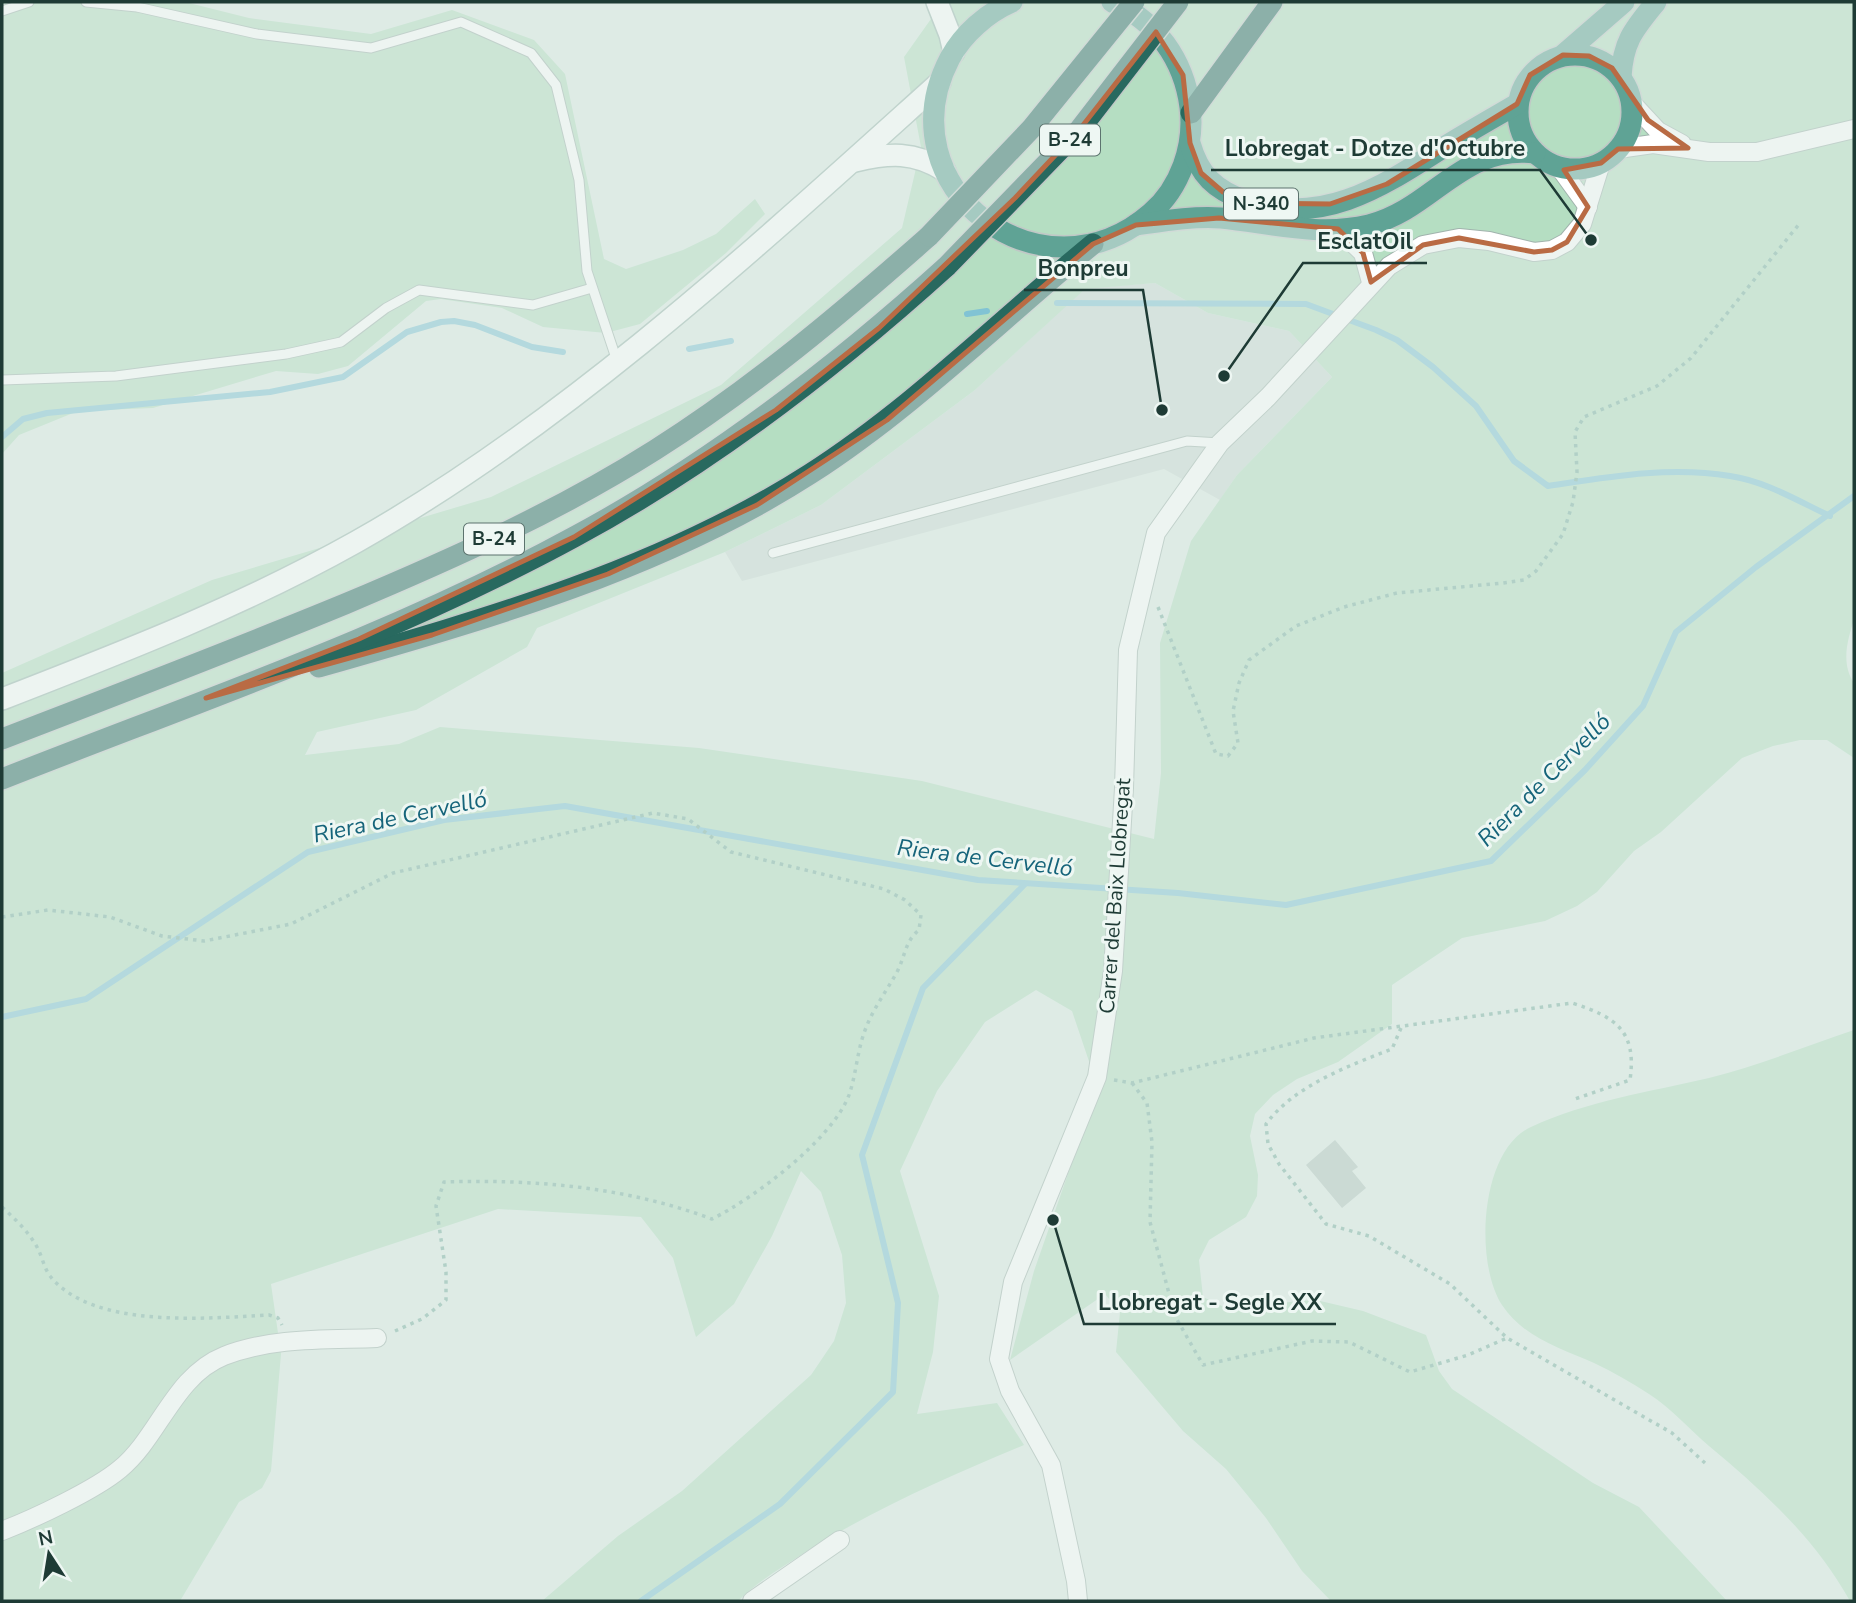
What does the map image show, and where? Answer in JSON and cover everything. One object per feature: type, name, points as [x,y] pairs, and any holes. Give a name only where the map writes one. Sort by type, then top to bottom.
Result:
[{"type":"highway","name":"B-24","points":[[2,739],[241,647],[469,552],[570,500],[654,451],[738,394],[929,236],[1031,129],[1134,2]]},
{"type":"highway","name":"B-24","points":[[2,779],[359,639],[479,584],[585,530],[667,482],[776,410],[879,328],[947,266],[1080,129],[1178,2]]},
{"type":"highway","points":[[1191,113],[1272,2]]},
{"type":"highway","points":[[206,698],[432,635],[608,574],[665,550],[757,505],[808,475],[887,419],[1093,244]]},
{"type":"main road","name":"N-340","points":[[1012,2],[998,8],[974,27],[954,52],[940,82],[934,118],[937,145],[945,171],[974,212],[1015,239],[1054,247],[1093,244],[1136,225],[1154,211],[1175,183],[1190,143],[1191,113],[1183,75],[1165,42],[1137,15],[1112,2]]},
{"type":"main road","points":[[1535,153],[1520,129],[1517,104],[1530,75],[1563,55],[1624,2]]},
{"type":"main road","points":[[1621,77],[1622,54],[1630,33],[1656,2]]},
{"type":"main road","points":[[1559,167],[1580,169],[1601,163],[1618,149],[1629,131],[1632,103],[1621,77],[1612,68],[1589,56],[1563,55]]},
{"type":"main road","name":"N-340","points":[[1190,143],[1201,173],[1223,192],[1254,204],[1302,208],[1360,197],[1387,184],[1517,104]]},
{"type":"main road","name":"N-340","points":[[1136,225],[1189,218],[1219,218],[1298,230],[1369,225],[1394,215],[1468,165],[1496,153],[1514,150],[1535,153],[1559,167]]},
{"type":"street","points":[[937,2],[954,52]]},
{"type":"street","name":"N-340","points":[[2,699],[218,612],[356,542],[462,476],[617,361],[855,161],[940,82]]},
{"type":"street","points":[[1632,103],[1658,131],[1688,148]]},
{"type":"street","points":[[1618,149],[1653,144],[1732,153],[1756,152],[1854,128]]},
{"type":"street","name":"N-340","points":[[855,161],[885,155],[909,155],[928,160],[945,171]]},
{"type":"street","name":"Carrer del Baix Llobregat","points":[[1078,1601],[1051,1465],[1010,1391],[999,1359],[1013,1282],[1097,1077],[1113,971],[1124,788],[1128,650],[1156,533],[1220,443],[1268,397],[1360,298],[1371,282],[1389,266],[1423,245],[1447,240],[1489,241],[1534,252],[1552,250],[1567,242],[1582,224],[1594,178],[1601,163]]},
{"type":"street","points":[[1559,167],[1588,207]]},
{"type":"street","points":[[1338,229],[1363,253],[1371,282]]},
{"type":"street","points":[[2,1531],[24,1522],[120,1469],[193,1378],[222,1356],[284,1342],[377,1338]]},
{"type":"street","points":[[752,1601],[840,1540]]},
{"type":"lane","points":[[2,11],[29,2]]},
{"type":"lane","points":[[86,2],[136,7],[257,34],[371,48],[461,22],[531,53],[556,85],[579,180],[587,271],[617,361]]},
{"type":"lane","points":[[2,380],[116,376],[286,354],[330,345],[341,342],[386,308],[419,290],[533,304],[592,288]]},
{"type":"lane","points":[[774,554],[1187,440],[1220,443]]},
{"type":"path","points":[[1145,574],[1216,754],[1228,756],[1238,743],[1233,711],[1239,683],[1249,660],[1296,626],[1344,607],[1397,593],[1524,580],[1536,571],[1563,534],[1573,502],[1577,472],[1575,432],[1584,417],[1657,386],[1691,358],[1800,223]]},
{"type":"path","points":[[2,917],[47,910],[110,917],[162,936],[204,942],[291,924],[393,873],[653,813],[688,819],[731,852],[884,889],[905,900],[921,915],[919,930],[911,937],[898,970],[877,1003],[864,1033],[848,1097],[824,1132],[795,1162],[738,1206],[712,1219],[631,1194],[556,1185],[444,1182],[436,1206],[446,1272],[446,1300],[422,1320],[377,1338]]},
{"type":"path","points":[[1507,1338],[1468,1355],[1410,1372],[1349,1342],[1312,1341],[1203,1365],[1175,1316],[1150,1222],[1153,1142],[1147,1104],[1132,1083],[1314,1038],[1572,1003],[1599,1012],[1623,1029],[1633,1055],[1630,1080],[1572,1100]]},
{"type":"path","points":[[1401,1028],[1392,1049],[1347,1067],[1280,1105],[1266,1124],[1268,1144],[1279,1164],[1326,1224],[1369,1236],[1450,1284],[1507,1338],[1672,1433],[1705,1463]]},
{"type":"path","points":[[2,1207],[21,1225],[36,1245],[49,1275],[66,1292],[83,1301],[169,1320],[269,1315],[278,1318],[283,1326],[284,1342]]},
{"type":"highlighted area","points":[[1156,32],[1183,75],[1190,143],[1201,173],[1223,192],[1254,203],[1330,204],[1387,184],[1517,104],[1530,75],[1563,55],[1589,56],[1612,68],[1648,120],[1688,148],[1618,149],[1601,163],[1564,170],[1588,207],[1567,242],[1552,250],[1534,252],[1459,238],[1423,245],[1371,282],[1363,253],[1338,229],[1219,218],[1136,225],[1093,244],[887,420],[757,505],[608,574],[432,635],[206,698],[359,639],[574,537],[776,410],[879,328],[1015,198],[1080,129]]},
{"type":"shaded area","points":[[1155,283],[1208,313],[1289,331],[1332,377],[1237,475],[1220,500],[1164,469],[742,581],[725,552],[821,505],[975,390],[1085,288]]},
{"type":"green space","points":[[2,2],[185,2],[249,18],[371,34],[452,10],[534,40],[565,74],[604,259],[626,269],[683,250],[716,234],[755,199],[765,214],[726,253],[640,324],[606,333],[543,327],[502,308],[441,299],[426,301],[348,366],[318,374],[276,371],[153,408],[78,411],[19,435],[2,454]]},
{"type":"green space","points":[[943,2],[1854,2],[1854,620],[1847,644],[1846,660],[1854,683],[1854,758],[1827,740],[1800,740],[1773,746],[1742,758],[1661,832],[1634,851],[1597,892],[1577,906],[1545,921],[1462,938],[1392,985],[1392,1024],[1338,1062],[1297,1079],[1273,1095],[1255,1114],[1250,1136],[1258,1175],[1257,1196],[1246,1217],[1209,1240],[1199,1260],[1203,1297],[1224,1307],[1316,1300],[1363,1311],[1426,1335],[1439,1371],[1452,1389],[1593,1483],[1639,1507],[1727,1601],[1331,1601],[1302,1571],[1266,1518],[1226,1469],[1183,1431],[1116,1352],[1120,1312],[1105,1294],[1010,1360],[1034,1271],[1098,1088],[1072,1011],[1036,990],[985,1022],[937,1091],[900,1171],[939,1296],[933,1352],[917,1414],[997,1403],[1024,1445],[941,1481],[860,1521],[780,1568],[738,1601],[542,1601],[618,1536],[682,1491],[811,1375],[834,1341],[846,1303],[842,1255],[821,1192],[801,1171],[772,1236],[734,1304],[696,1337],[673,1258],[641,1217],[498,1209],[271,1284],[281,1354],[271,1471],[262,1488],[239,1502],[180,1601],[2,1601],[2,673],[212,580],[491,497],[721,385],[902,228],[921,147],[904,57]],"holes":[[[1155,283],[1208,313],[1289,331],[1332,377],[1237,475],[1191,541],[1160,643],[1161,773],[1154,839],[922,781],[699,748],[440,727],[399,744],[305,755],[317,732],[416,710],[527,647],[537,628],[725,552],[821,505],[975,390],[1085,289]]]},
{"type":"green space","points":[[1854,1030],[1854,1601],[1850,1601],[1821,1557],[1787,1517],[1665,1406],[1615,1374],[1532,1334],[1511,1316],[1493,1286],[1485,1236],[1492,1182],[1501,1158],[1514,1139],[1531,1127],[1574,1110],[1746,1068]]},
{"type":"building","points":[[1335,1140],[1358,1167],[1352,1171],[1366,1188],[1342,1208],[1306,1165]]},
{"type":"waterway","points":[[1057,303],[1306,304],[1397,340],[1433,367],[1476,406],[1514,461],[1548,486],[1661,472],[1707,473],[1756,482],[1830,516]]},
{"type":"waterway","points":[[967,314],[987,311]]},
{"type":"waterway","points":[[2,437],[23,419],[47,413],[270,392],[343,377],[407,332],[441,322],[454,321],[475,325],[532,347],[563,352]]},
{"type":"waterway","points":[[689,349],[731,341]]},
{"type":"waterway","name":"Riera de Cervelló","points":[[2,1017],[86,999],[308,852],[444,820],[565,806],[978,880],[1178,893],[1286,905],[1491,861],[1585,770],[1643,706],[1676,632],[1756,567],[1854,496]]},
{"type":"waterway","points":[[641,1601],[780,1504],[893,1392],[898,1303],[862,1155],[923,988],[1025,884]]},
{"type":"place","name":"Llobregat - Dotze d'Octubre","points":[[1591,240]]},
{"type":"place","name":"EsclatOil","points":[[1224,376]]},
{"type":"place","name":"Bonpreu","points":[[1162,410]]},
{"type":"place","name":"Llobregat - Segle XX","points":[[1053,1220]]}]
